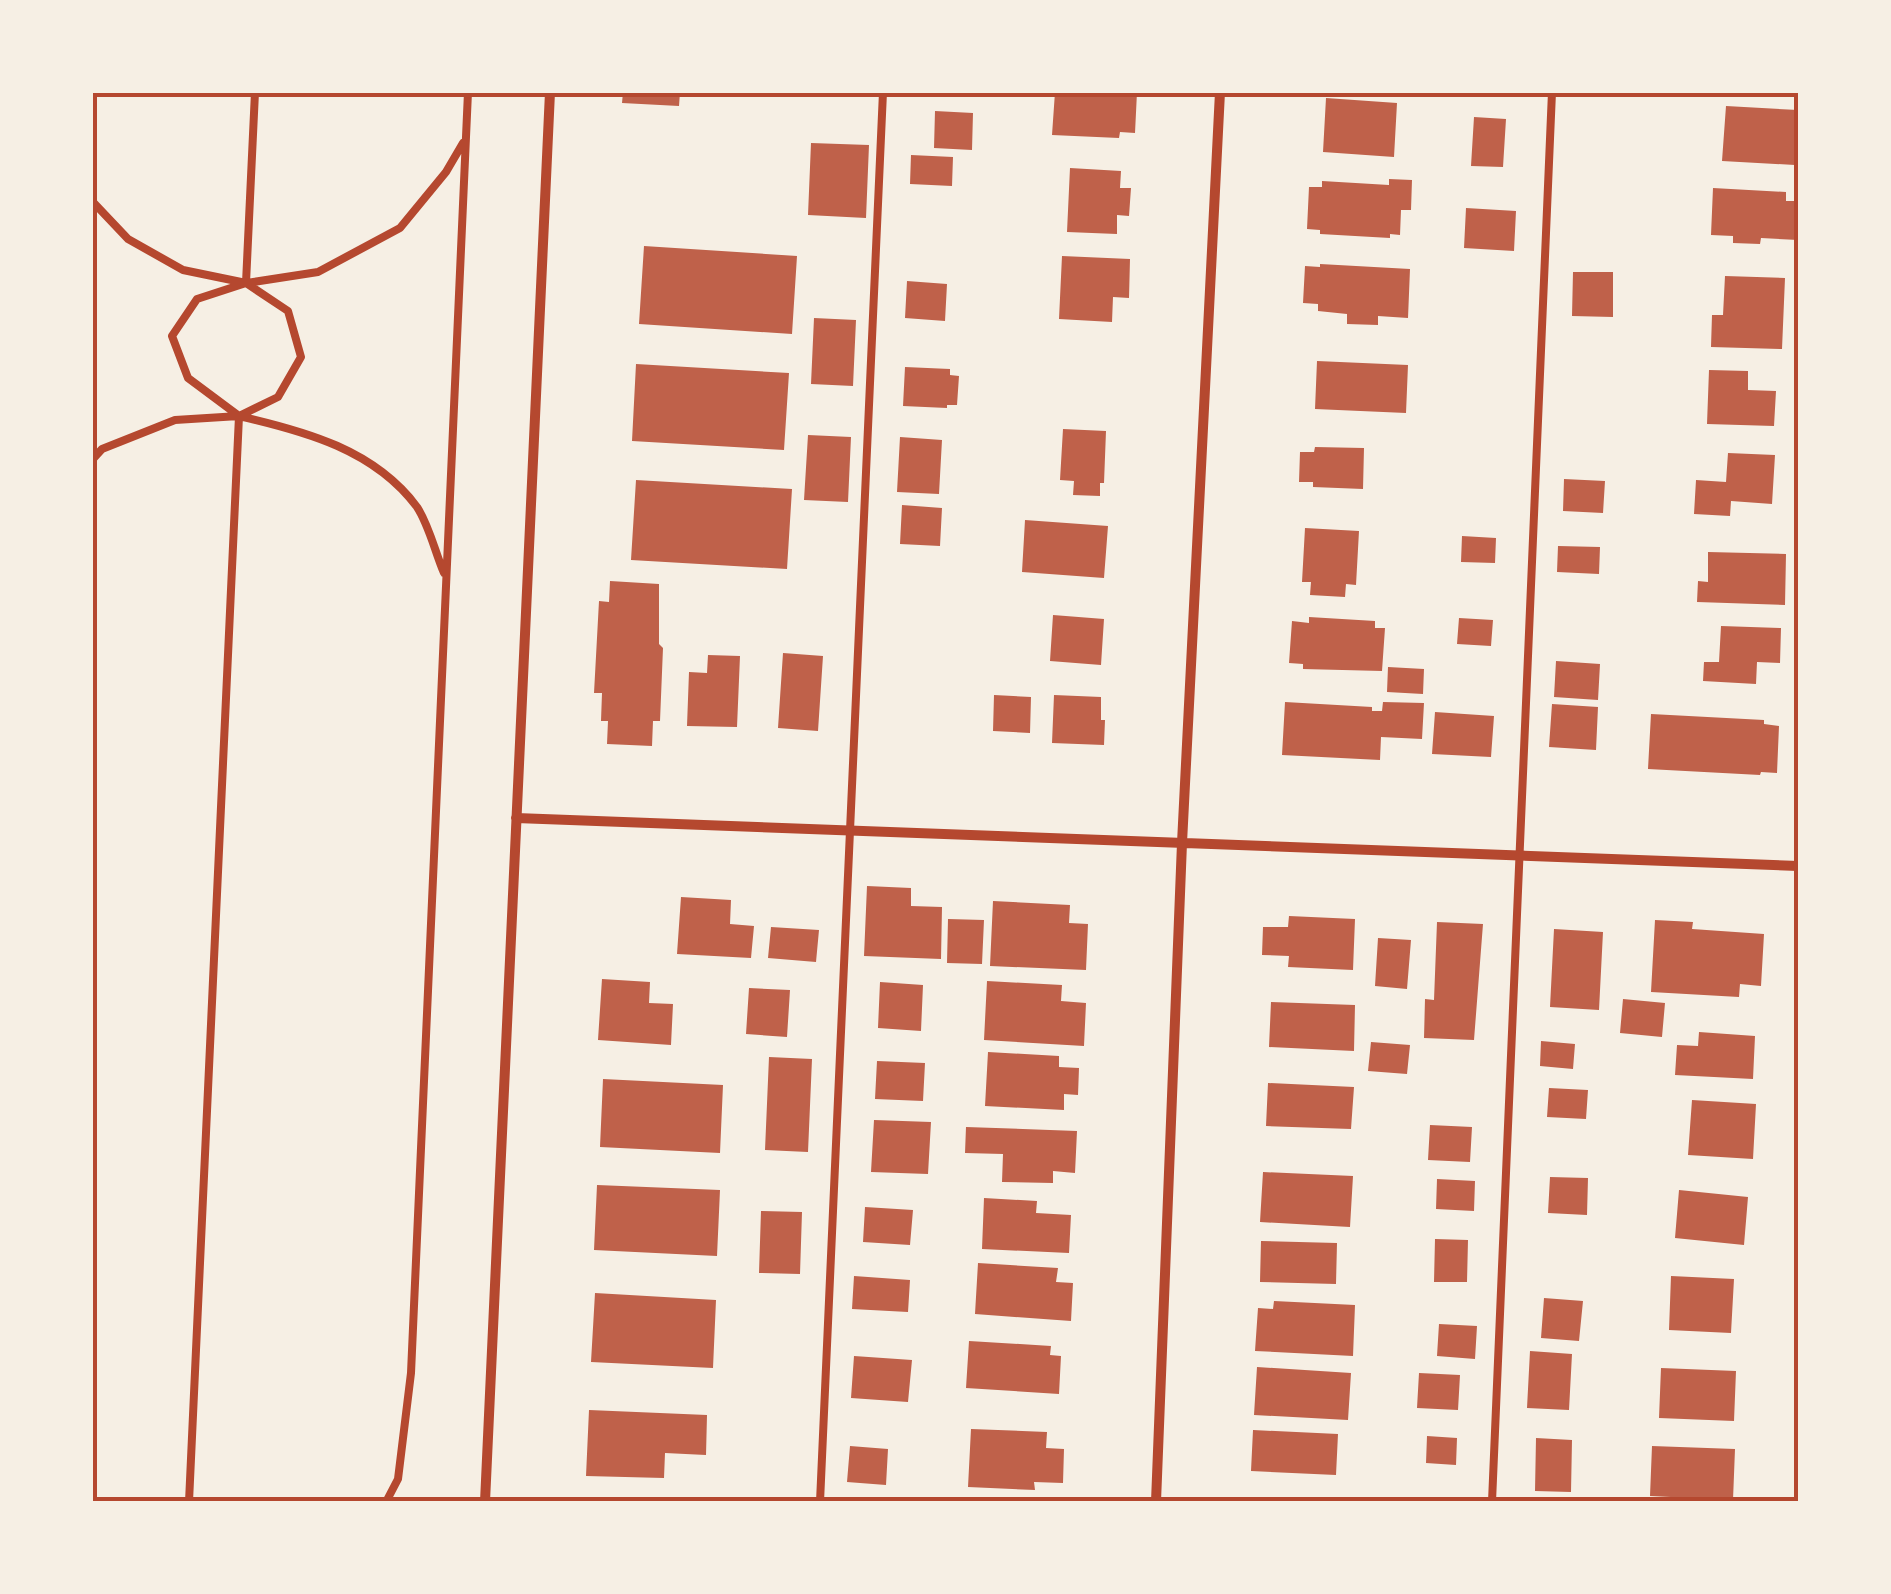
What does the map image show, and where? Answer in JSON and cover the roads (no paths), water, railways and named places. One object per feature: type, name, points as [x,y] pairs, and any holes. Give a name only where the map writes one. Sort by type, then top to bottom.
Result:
[{"type":"street","points":[[485,1502],[550,92]]},
{"type":"street","points":[[1156,1502],[1182,843],[1220,92]]},
{"type":"street","points":[[516,818],[1798,866]]},
{"type":"lane","points":[[246,283],[255,92]]},
{"type":"lane","points":[[386,1502],[398,1478],[411,1373],[468,92]]},
{"type":"lane","points":[[820,1502],[883,92]]},
{"type":"lane","points":[[1492,1502],[1552,92]]},
{"type":"lane","points":[[239,416],[188,378],[172,336],[197,299],[246,283],[318,272],[400,228],[446,172],[466,139]]},
{"type":"lane","points":[[92,202],[128,239],[183,270],[246,283],[288,311],[301,357],[278,397],[239,416]]},
{"type":"lane","points":[[189,1502],[239,416]]},
{"type":"lane","points":[[92,460],[102,449],[175,420],[239,416],[305,431],[377,466],[418,509],[446,578]]}]
